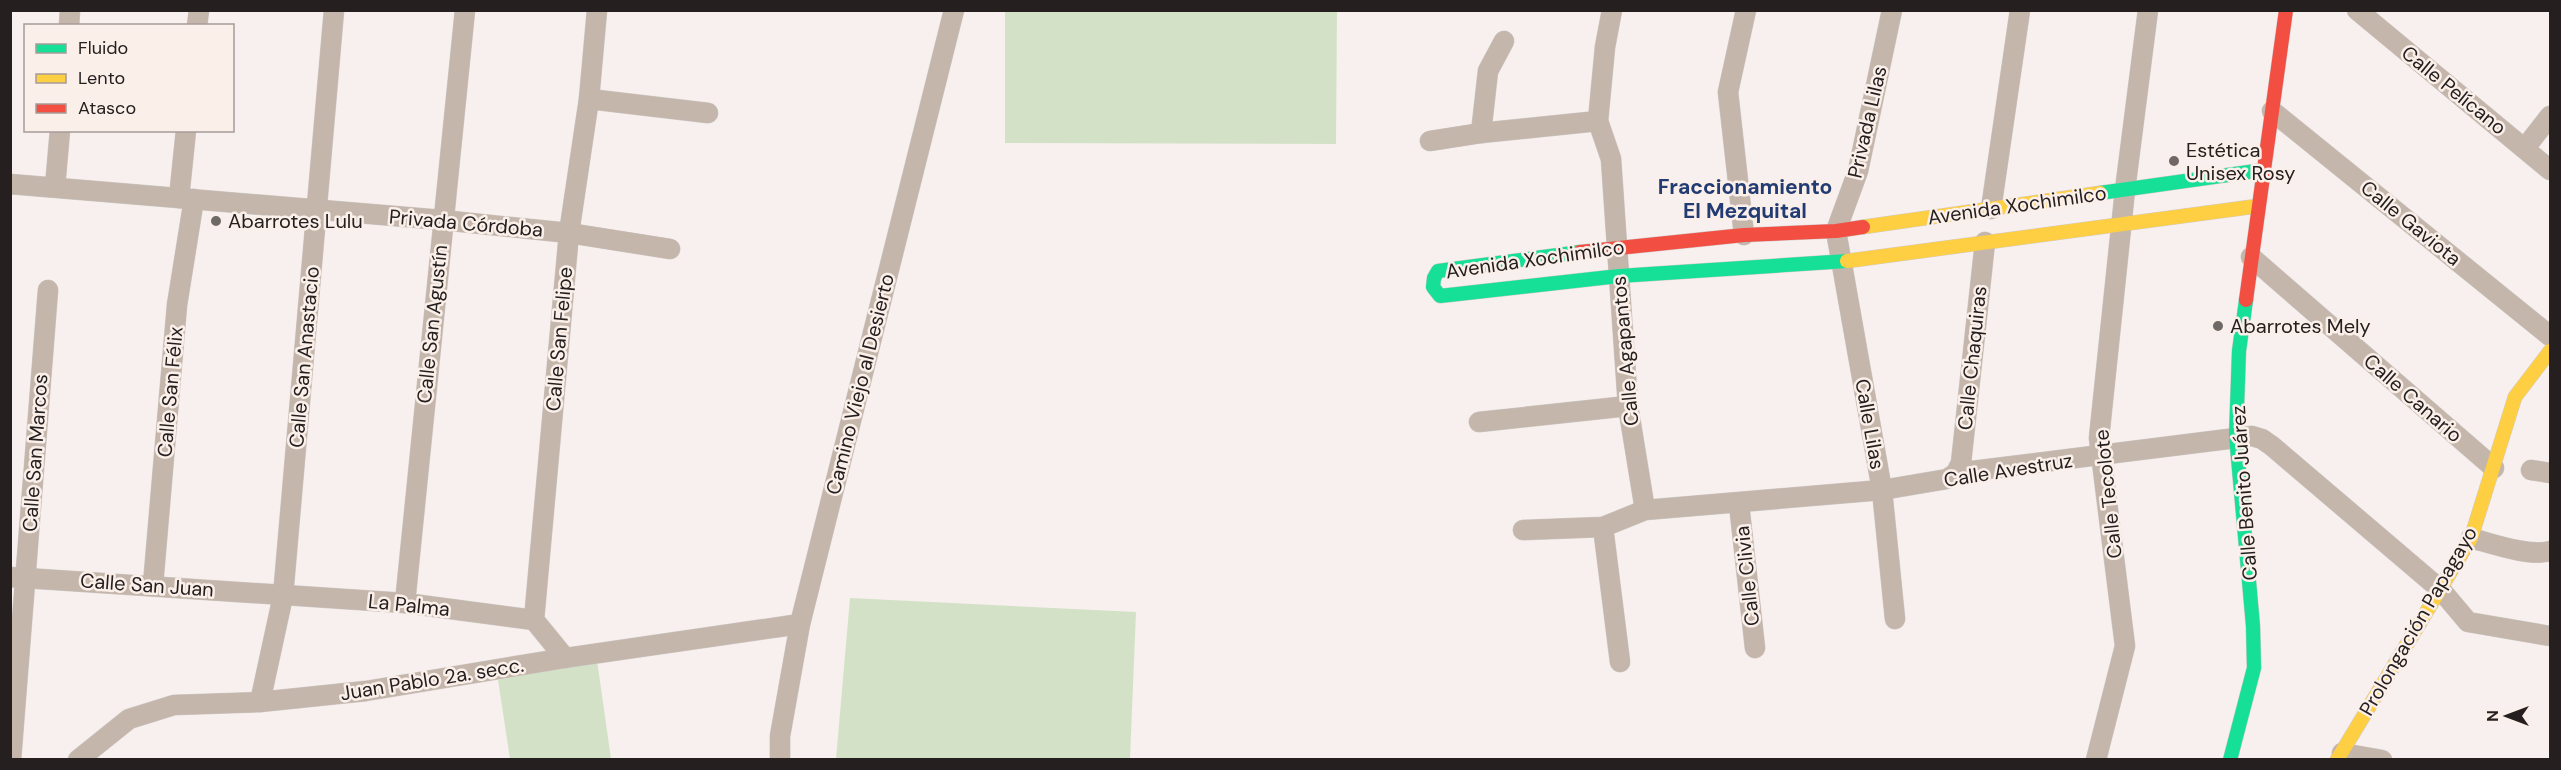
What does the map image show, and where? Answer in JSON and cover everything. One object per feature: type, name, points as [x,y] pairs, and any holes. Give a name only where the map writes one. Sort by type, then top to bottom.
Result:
[{"type":"street","name":"Calle San Anastacio","points":[[260,702],[283,596],[334,10]]},
{"type":"street","name":"Calle San Agustín","points":[[405,603],[465,10]]},
{"type":"street","name":"Calle San Felipe","points":[[534,620],[569,233],[589,99],[597,10]]},
{"type":"street","name":"Camino Viejo al Desierto","points":[[780,759],[780,736],[800,624],[954,10]]},
{"type":"street","points":[[1430,141],[1481,133],[1598,121],[1605,47],[1612,10]]},
{"type":"street","points":[[1744,234],[1728,92],[1746,10]]},
{"type":"street","name":"Privada Lilas","points":[[1836,231],[1858,171],[1892,10]]},
{"type":"street","points":[[1991,209],[2020,10]]},
{"type":"street","name":"Calle Tecolote","points":[[2096,759],[2125,646],[2099,438],[2125,190],[2148,10]]},
{"type":"street","name":"Calle Benito Juárez","points":[[2230,759],[2254,668],[2253,626],[2236,436],[2239,351],[2286,10]]},
{"type":"street","name":"Calle Pelícano","points":[[2357,10],[2550,170]]},
{"type":"street","points":[[1481,133],[1488,71],[1504,41]]},
{"type":"street","points":[[589,99],[708,113]]},
{"type":"street","name":"Calle Gaviota","points":[[2271,111],[2550,336]]},
{"type":"street","points":[[2525,148],[2550,116]]},
{"type":"street","name":"Calle Agapantos","points":[[1598,121],[1611,159],[1628,406],[1645,510]]},
{"type":"street","points":[[55,187],[60,132]]},
{"type":"street","name":"Calle San Félix","points":[[153,585],[187,199],[186,132]]},
{"type":"street","name":"Avenida Xochimilco","points":[[2258,206],[1841,262],[1619,276],[1440,296],[1432,287],[1432,281],[1438,272],[1616,247],[1744,234],[1836,231],[2263,171]]},
{"type":"street","name":"Privada Córdoba","points":[[10,184],[442,220],[569,233],[670,249]]},
{"type":"street","name":"Calle Lilas","points":[[1836,231],[1882,490],[1894,619]]},
{"type":"street","name":"Calle Chaquiras","points":[[1956,473],[1961,463],[1984,243]]},
{"type":"street","name":"Calle Canario","points":[[2251,257],[2494,468]]},
{"type":"street","name":"Calle San Marcos","points":[[11,759],[18,577],[48,290]]},
{"type":"street","name":"Prolongación Papagayo","points":[[2339,756],[2471,538],[2515,397],[2550,351]]},
{"type":"street","points":[[1479,423],[1628,406]]},
{"type":"street","name":"Calle Avestruz","points":[[1523,530],[1603,527],[1645,510],[1739,504],[1882,490],[1947,479],[1956,473],[2101,456],[2236,436],[2252,436],[2267,443],[2441,590],[2468,622],[2550,636]]},
{"type":"street","name":"Calle Clivia","points":[[1739,504],[1755,648]]},
{"type":"street","points":[[1603,527],[1620,662]]},
{"type":"street","points":[[2471,538],[2513,549],[2544,553],[2550,551]]},
{"type":"street","name":"Calle San Juan","points":[[18,577],[283,596]]},
{"type":"street","name":"La Palma","points":[[283,596],[405,603],[534,620]]},
{"type":"street","points":[[534,620],[565,658]]},
{"type":"street","name":"Juan Pablo 2a. secc.","points":[[78,759],[129,719],[174,705],[260,702],[366,691],[565,658],[800,624]]},
{"type":"street","points":[[2339,756],[2382,759]]},
{"type":"green space","points":[[1005,11],[1337,11],[1336,144],[1005,143]]},
{"type":"green space","points":[[850,598],[1136,612],[1130,759],[836,759]]},
{"type":"green space","points":[[597,660],[611,759],[510,759],[498,680]]},
{"type":"traffic: fast","points":[[2100,193],[2263,170]]},
{"type":"traffic: fast","points":[[1580,252],[1438,271],[1433,287],[1440,296],[1619,276],[1847,261]]},
{"type":"traffic: fast","points":[[2230,760],[2254,668],[2253,626],[2236,436],[2239,351],[2246,300]]},
{"type":"traffic: slow","points":[[1863,227],[2100,193]]},
{"type":"traffic: slow","points":[[1847,261],[2258,206]]},
{"type":"traffic: slow","points":[[2337,760],[2471,538],[2515,397],[2550,351]]},
{"type":"traffic: jam","points":[[2246,300],[2286,10]]},
{"type":"traffic: jam","points":[[1580,252],[1744,235],[1836,231],[1863,227]]},
{"type":"place","name":"Estética Unisex Rosy","points":[[2174,161]]},
{"type":"place","name":"Abarrotes Lulu","points":[[216,221]]},
{"type":"place","name":"Abarrotes Mely","points":[[2218,326]]},
{"type":"district","name":"Fraccionamiento El Mezquital","points":[[1745,199]]}]
